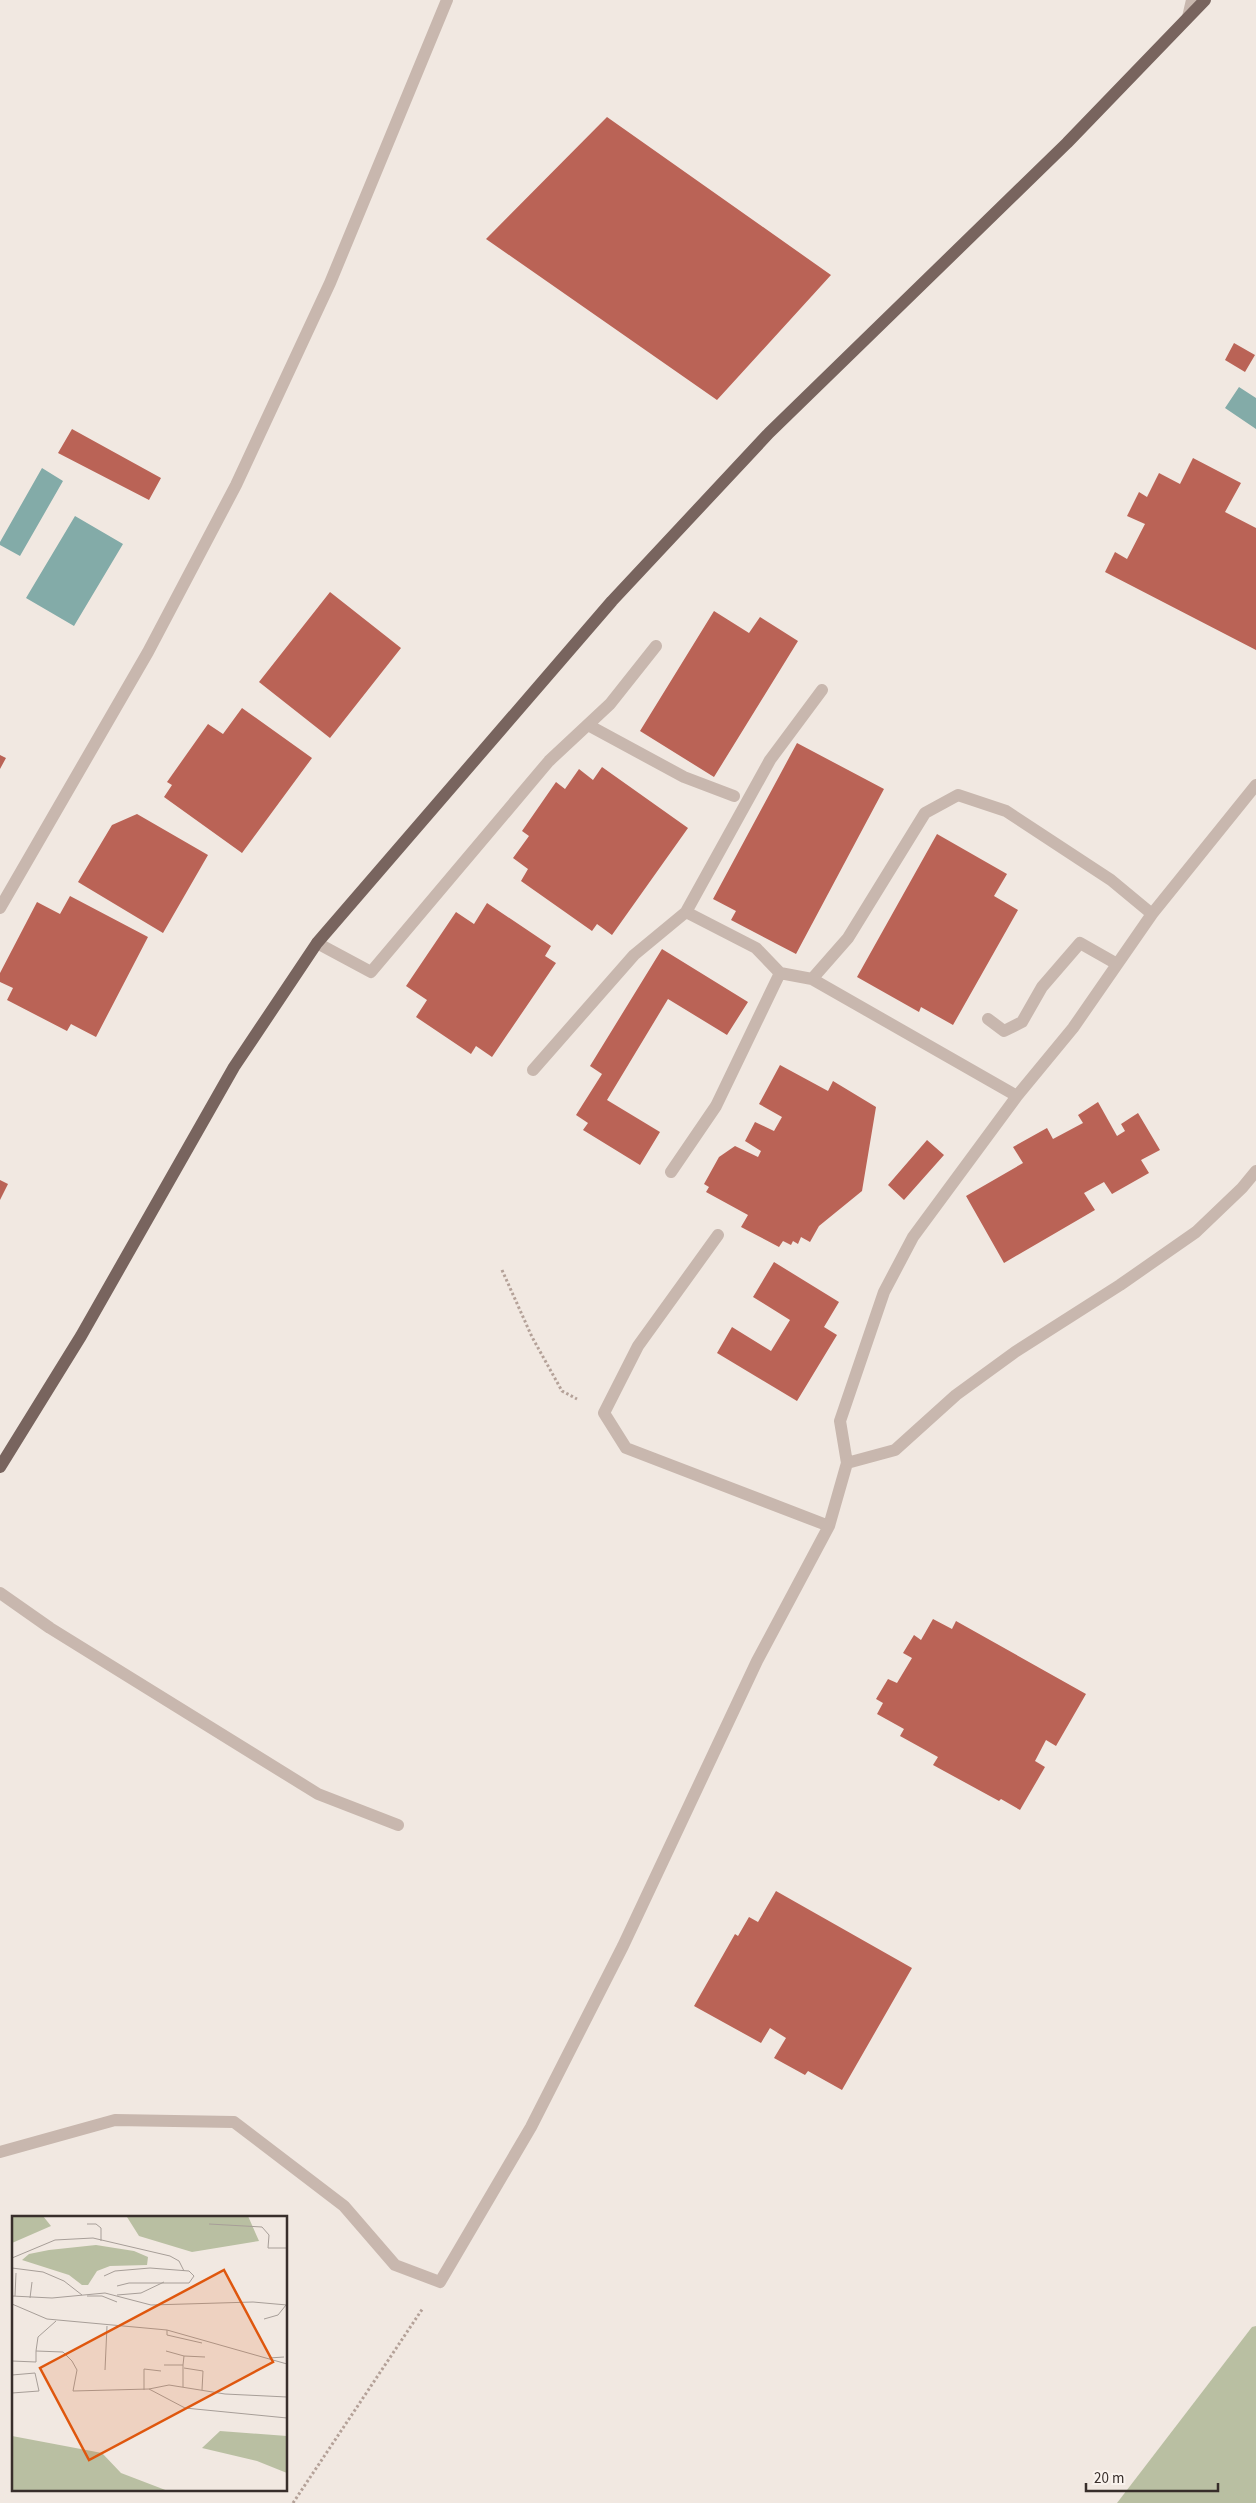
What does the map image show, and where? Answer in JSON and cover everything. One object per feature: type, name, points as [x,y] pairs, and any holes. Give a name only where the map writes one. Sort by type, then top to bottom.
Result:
[{"type":"main road","points":[[0,1467],[81,1336],[234,1067],[317,943],[612,601],[763,440],[1067,143],[1205,0]]},
{"type":"street","points":[[0,908],[148,652],[236,485],[330,283],[448,0]]},
{"type":"street","points":[[1188,17],[1192,0]]},
{"type":"street","points":[[317,943],[371,972],[549,761],[610,704],[656,646]]},
{"type":"street","points":[[533,1070],[634,955],[686,912],[770,760],[822,690]]},
{"type":"street","points":[[588,725],[684,777],[734,796]]},
{"type":"street","points":[[0,2152],[115,2120],[234,2122],[344,2206],[396,2265],[440,2282],[530,2127],[623,1946],[758,1661],[829,1526],[847,1463],[840,1421],[884,1292],[913,1237],[1017,1096],[1073,1028],[1152,914],[1256,785]]},
{"type":"street","points":[[812,979],[848,938],[925,813],[958,795],[1006,811],[1111,880],[1152,914]]},
{"type":"street","points":[[686,912],[756,948],[780,973],[812,979],[1017,1096]]},
{"type":"street","points":[[988,1019],[1004,1031],[1022,1022],[1042,987],[1080,943],[1117,964]]},
{"type":"street","points":[[671,1172],[716,1106],[780,973]]},
{"type":"street","points":[[847,1463],[894,1450],[956,1395],[1015,1352],[1120,1285],[1196,1232],[1242,1188],[1256,1171]]},
{"type":"street","points":[[718,1235],[638,1346],[604,1413],[626,1448],[829,1526]]},
{"type":"street","points":[[0,1593],[50,1628],[318,1794],[398,1825]]},
{"type":"path","points":[[502,1270],[532,1337],[562,1391],[604,1413]]},
{"type":"path","points":[[293,2503],[440,2282]]},
{"type":"green space","points":[[1256,2326],[1256,2503],[1117,2503],[1252,2327]]},
{"type":"water","points":[[1239,387],[1256,398],[1256,429],[1225,408]]},
{"type":"water","points":[[42,468],[63,481],[20,556],[0,545],[0,542]]},
{"type":"water","points":[[75,516],[123,544],[74,626],[26,598]]},
{"type":"building","points":[[607,117],[831,275],[717,400],[486,239]]},
{"type":"building","points":[[1234,343],[1255,355],[1245,372],[1225,360]]},
{"type":"building","points":[[72,429],[161,478],[149,500],[58,453]]},
{"type":"building","points":[[1193,458],[1241,483],[1225,512],[1256,528],[1256,650],[1105,572],[1115,552],[1127,559],[1145,524],[1127,516],[1139,492],[1147,497],[1159,473],[1180,484]]},
{"type":"building","points":[[330,592],[401,648],[330,738],[259,682]]},
{"type":"building","points":[[714,611],[749,633],[760,617],[798,641],[714,777],[640,731]]},
{"type":"building","points":[[242,708],[312,758],[242,853],[164,797],[172,785],[167,782],[208,724],[223,734]]},
{"type":"building","points":[[797,743],[884,789],[796,954],[731,920],[736,911],[713,899]]},
{"type":"building","points":[[0,755],[6,758],[0,769]]},
{"type":"building","points":[[602,767],[688,828],[612,935],[597,924],[592,931],[521,881],[528,869],[513,858],[529,836],[522,831],[556,782],[565,789],[579,769],[593,780]]},
{"type":"building","points":[[137,814],[208,855],[163,933],[78,882],[112,825]]},
{"type":"building","points":[[937,834],[1007,874],[994,896],[1018,910],[953,1025],[921,1007],[919,1012],[857,977]]},
{"type":"building","points":[[70,896],[148,937],[96,1037],[71,1024],[67,1031],[7,1000],[13,988],[0,982],[0,973],[37,902],[60,914]]},
{"type":"building","points":[[487,903],[551,946],[545,956],[556,963],[492,1057],[476,1046],[471,1054],[416,1017],[427,1000],[406,986],[456,912],[474,924]]},
{"type":"building","points":[[662,949],[748,1002],[727,1035],[668,999],[607,1100],[660,1132],[640,1165],[583,1130],[588,1123],[576,1115],[602,1074],[590,1066]]},
{"type":"building","points":[[780,1065],[828,1091],[833,1081],[876,1107],[862,1191],[819,1226],[810,1242],[801,1237],[798,1244],[793,1241],[791,1245],[783,1241],[779,1247],[741,1227],[748,1215],[706,1192],[709,1187],[704,1184],[719,1157],[735,1146],[758,1157],[761,1151],[745,1141],[755,1122],[774,1131],[782,1117],[759,1104]]},
{"type":"building","points":[[1098,1102],[1117,1136],[1125,1131],[1121,1124],[1138,1113],[1160,1150],[1141,1160],[1149,1173],[1112,1194],[1104,1182],[1084,1193],[1095,1210],[1004,1263],[966,1196],[1023,1163],[1013,1147],[1047,1128],[1053,1139],[1083,1123],[1078,1115]]},
{"type":"building","points":[[927,1140],[944,1155],[904,1200],[888,1185]]},
{"type":"building","points":[[0,1180],[8,1184],[0,1200]]},
{"type":"building","points":[[774,1262],[839,1302],[824,1327],[837,1335],[797,1401],[717,1353],[732,1327],[771,1351],[790,1320],[753,1297]]},
{"type":"building","points":[[933,1619],[952,1629],[956,1621],[1086,1694],[1056,1746],[1046,1740],[1035,1761],[1045,1767],[1020,1810],[1001,1799],[999,1801],[933,1765],[938,1757],[900,1736],[904,1729],[877,1714],[883,1703],[876,1699],[888,1679],[897,1683],[912,1658],[903,1653],[914,1635],[921,1640]]},
{"type":"building","points":[[776,1891],[912,1968],[842,2090],[808,2071],[805,2075],[774,2058],[786,2038],[770,2028],[761,2043],[694,2006],[735,1934],[738,1936],[749,1917],[758,1922]]}]
